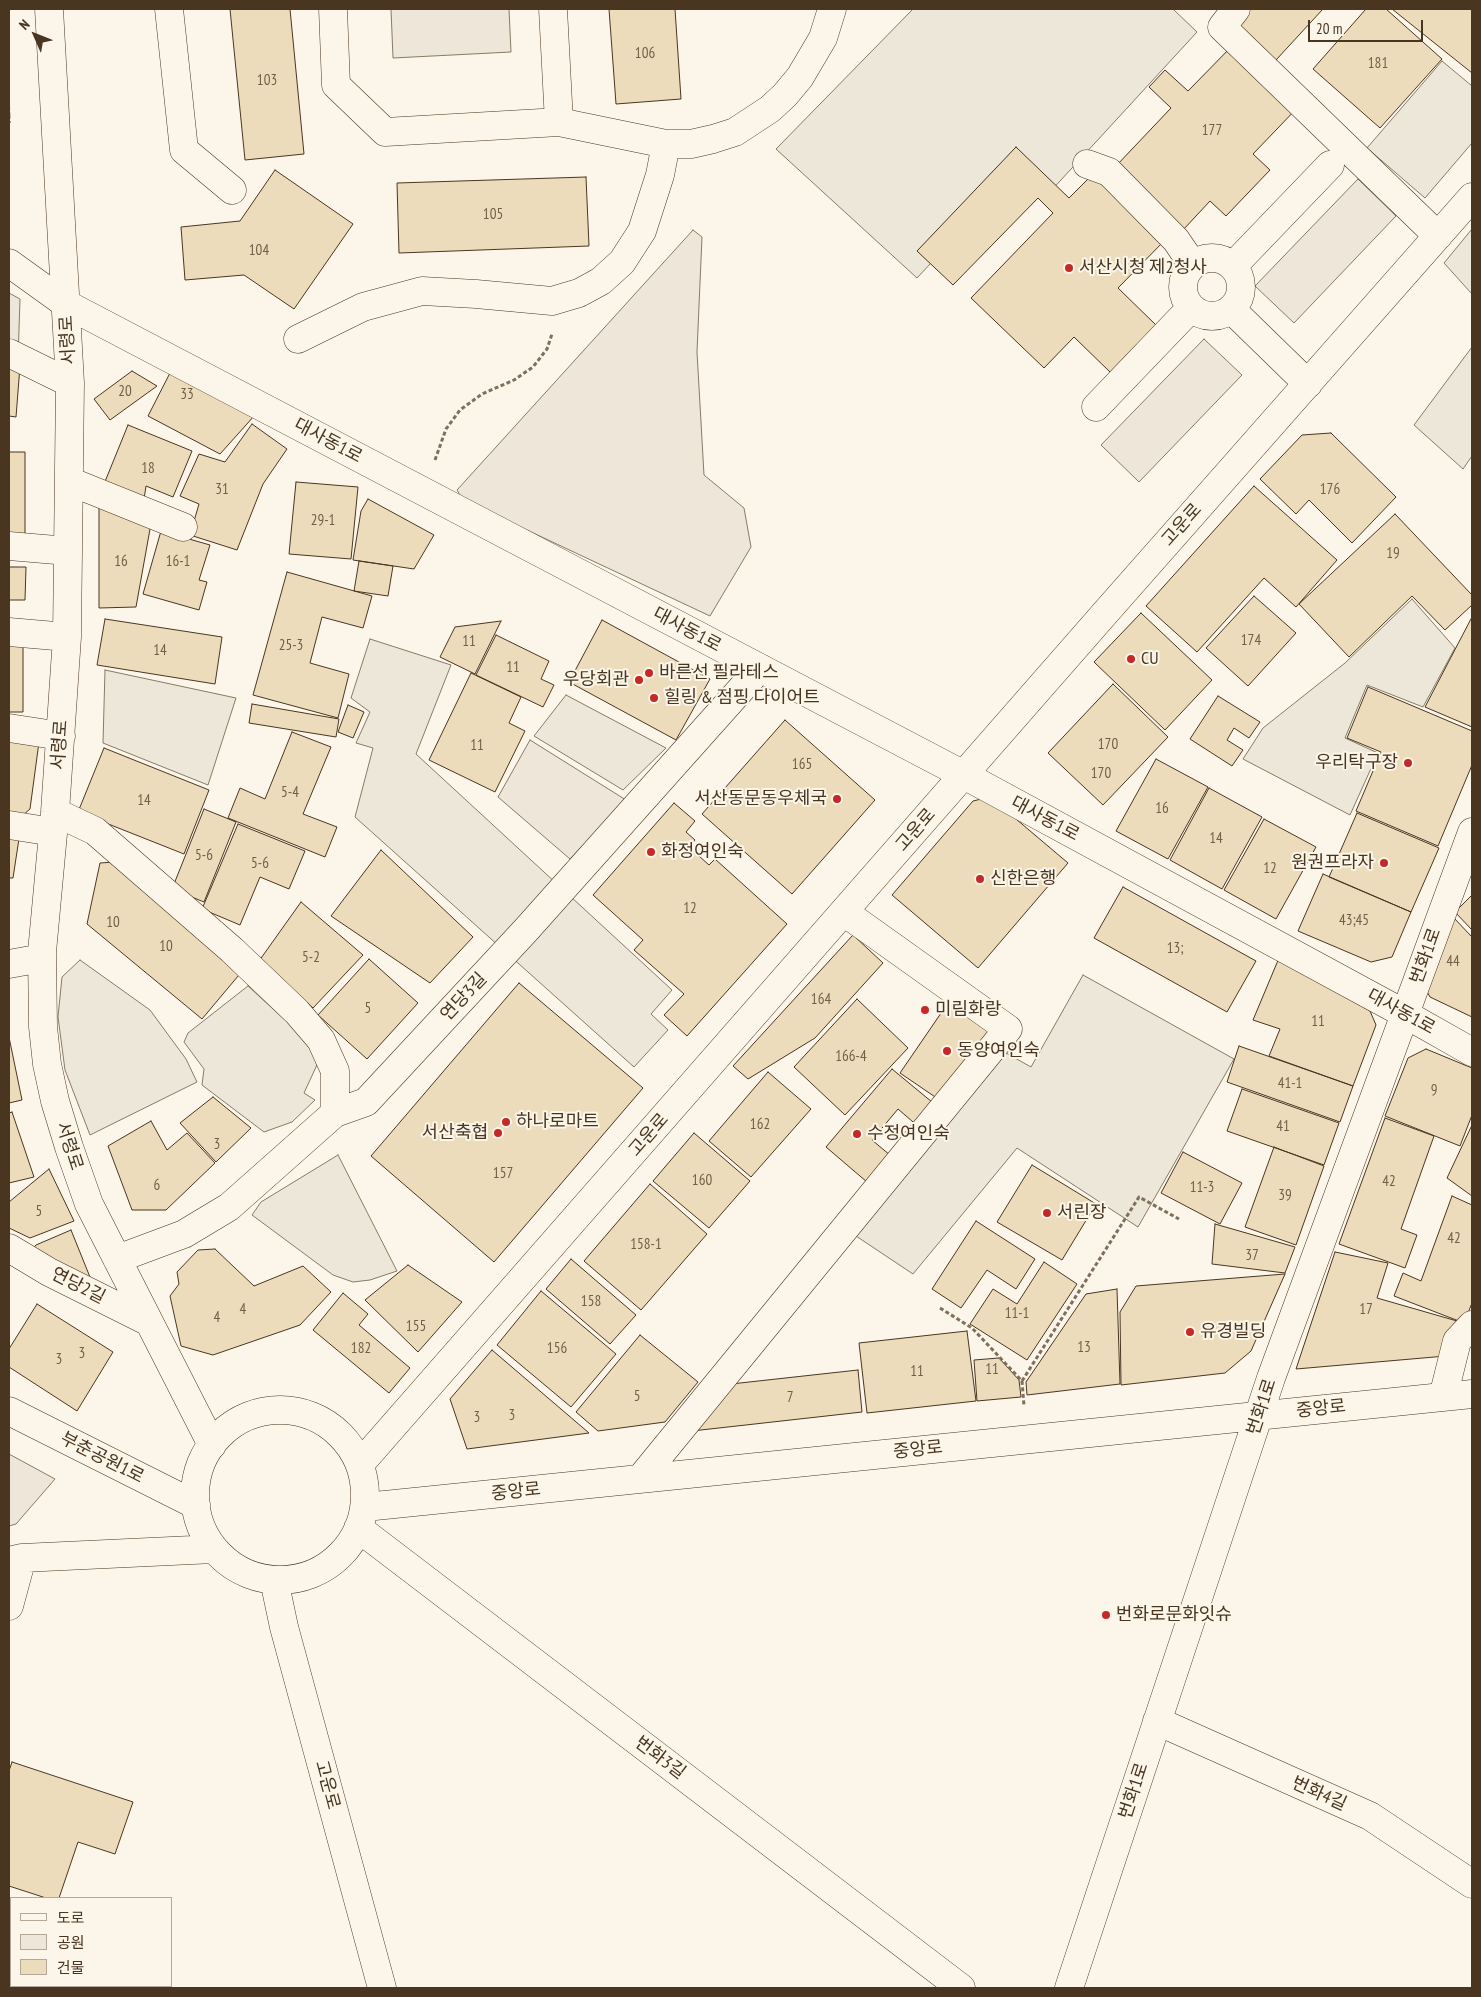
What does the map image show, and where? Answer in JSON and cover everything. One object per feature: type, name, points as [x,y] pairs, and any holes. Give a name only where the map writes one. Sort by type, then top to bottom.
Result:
[{"type":"street","name":"서령로","points":[[49,9],[70,383],[67,637],[42,958],[43,1027],[47,1064],[55,1101],[69,1147],[90,1204],[212,1445]]},
{"type":"street","points":[[169,9],[184,150],[232,190]]},
{"type":"street","points":[[334,9],[336,85],[385,132],[559,122],[666,144],[691,144],[734,132],[770,109],[785,95],[808,65],[823,38],[832,9]]},
{"type":"street","points":[[553,9],[559,122]]},
{"type":"street","points":[[1236,9],[1222,27],[1438,236]]},
{"type":"street","points":[[298,339],[363,307],[422,291],[552,300],[579,293],[601,282],[629,252],[647,221],[660,175],[666,144]]},
{"type":"street","points":[[1087,164],[1109,172],[1176,240],[1193,265]]},
{"type":"street","points":[[1233,266],[1330,166]]},
{"type":"street","name":"고운로","points":[[360,1464],[1472,197]]},
{"type":"street","points":[[1218,258],[1233,266],[1240,278],[1241,291],[1239,299],[1231,310],[1224,314],[1211,316],[1198,313],[1191,308],[1184,297],[1182,288],[1185,275],[1193,265],[1204,259],[1218,258]]},
{"type":"street","name":"대사동1로","points":[[9,263],[66,304],[964,775],[1472,1052]]},
{"type":"street","points":[[1096,407],[1191,308]]},
{"type":"street","points":[[1231,310],[1308,384]]},
{"type":"street","points":[[9,353],[70,383]]},
{"type":"street","points":[[69,481],[183,527]]},
{"type":"street","points":[[9,546],[68,551]]},
{"type":"street","points":[[9,632],[67,637]]},
{"type":"street","name":"연당3길","points":[[117,1259],[184,1234],[229,1207],[335,1113],[366,1102],[526,930],[760,668]]},
{"type":"street","points":[[9,728],[60,736]]},
{"type":"street","points":[[9,825],[54,822],[95,831],[232,950],[297,1012],[321,1040],[335,1071],[335,1113]]},
{"type":"street","name":"번화1로","points":[[1069,1988],[1274,1369],[1405,1014],[1462,878],[1472,832]]},
{"type":"street","points":[[640,1479],[1008,1029],[844,912]]},
{"type":"street","points":[[9,964],[42,958]]},
{"type":"street","name":"연당2길","points":[[9,1248],[49,1272],[149,1322]]},
{"type":"street","points":[[1443,1397],[1457,1341],[1472,1325]]},
{"type":"street","name":"중앙로","points":[[362,1518],[640,1479],[1472,1394]]},
{"type":"street","points":[[272,1410],[288,1410],[325,1422],[344,1438],[360,1464],[365,1486],[362,1518],[345,1550],[325,1568],[301,1578],[274,1580],[257,1577],[241,1570],[226,1561],[214,1549],[202,1529],[196,1505],[198,1473],[204,1458],[212,1445],[228,1428],[249,1416],[272,1410]]},
{"type":"street","name":"부춘공원1로","points":[[9,1411],[196,1505]]},
{"type":"street","name":"번화3길","points":[[362,1518],[961,1988]]},
{"type":"street","points":[[9,1606],[15,1559],[214,1549]]},
{"type":"street","name":"고운로","points":[[274,1580],[284,1627],[382,1988]]},
{"type":"street","name":"번화4길","points":[[1157,1721],[1370,1816],[1472,1884]]},
{"type":"path","points":[[425,492],[441,440],[446,429],[460,410],[482,394],[521,376],[543,356],[551,337],[552,300]]},
{"type":"path","points":[[1026,1439],[1022,1382],[1139,1197],[1179,1219]]},
{"type":"path","points":[[940,1308],[972,1328],[1022,1382]]},
{"type":"green space","points":[[391,9],[509,9],[511,52],[393,58]]},
{"type":"green space","points":[[1358,179],[1396,216],[1294,323],[1255,286]]},
{"type":"green space","points":[[693,230],[702,237],[697,352],[704,475],[744,508],[751,547],[710,616],[463,500],[457,490]]},
{"type":"green space","points":[[1204,339],[1242,375],[1139,482],[1101,445]]},
{"type":"green space","points":[[530,740],[626,800],[570,859],[498,797]]},
{"type":"green space","points":[[9,1454],[55,1479],[16,1524],[9,1526]]},
{"type":"shaded area","points":[[913,9],[1173,9],[1197,32],[1049,193],[1019,169],[917,278],[776,149]]},
{"type":"shaded area","points":[[1442,61],[1472,86],[1472,143],[1425,198],[1367,148]]},
{"type":"shaded area","points":[[1472,229],[1472,294],[1444,263]]},
{"type":"shaded area","points":[[9,293],[20,299],[18,360],[9,357]]},
{"type":"shaded area","points":[[1472,347],[1472,456],[1463,469],[1414,425]]},
{"type":"shaded area","points":[[1412,599],[1455,648],[1423,707],[1367,685],[1345,738],[1378,753],[1350,815],[1243,759],[1263,728],[1345,663]]},
{"type":"shaded area","points":[[370,639],[451,665],[416,754],[672,990],[651,1014],[668,1030],[634,1067],[355,817],[373,748],[356,743],[370,712],[351,698]]},
{"type":"shaded area","points":[[105,670],[236,698],[208,785],[103,743]]},
{"type":"shaded area","points":[[566,695],[666,748],[623,790],[534,736]]},
{"type":"shaded area","points":[[80,960],[150,1010],[186,1059],[197,1082],[90,1135],[65,1070],[58,1017],[62,977]]},
{"type":"shaded area","points":[[1083,975],[1234,1059],[1138,1227],[1017,1148],[913,1274],[850,1232],[999,1049],[1031,1067]]},
{"type":"shaded area","points":[[248,986],[322,1054],[304,1093],[315,1100],[292,1122],[264,1132],[202,1085],[204,1069],[184,1042],[188,1033]]},
{"type":"shaded area","points":[[338,1155],[397,1271],[370,1280],[353,1282],[333,1275],[252,1215],[261,1202]]},
{"type":"building","points":[[230,9],[290,9],[304,154],[245,160]]},
{"type":"building","points":[[609,9],[675,9],[681,99],[616,104]]},
{"type":"building","points":[[1248,9],[1323,9],[1276,60],[1235,23]]},
{"type":"building","points":[[1366,9],[1386,9],[1442,59],[1380,128],[1313,69]]},
{"type":"building","points":[[1392,9],[1472,9],[1472,73]]},
{"type":"building","name":"서산시청 제2청사","points":[[1235,43],[1300,105],[1253,154],[1270,170],[1226,216],[1210,201],[1183,230],[1116,166],[1171,108],[1149,87],[1165,70],[1188,91]]},
{"type":"building","name":"서산시청 제2청사","points":[[1016,147],[1069,198],[1098,169],[1168,237],[1118,288],[1156,325],[1110,372],[1074,337],[1044,368],[971,298],[1053,213],[1038,198],[953,285],[917,251]]},
{"type":"building","points":[[275,170],[353,224],[294,309],[244,275],[185,280],[181,227],[240,221]]},
{"type":"building","points":[[586,177],[589,246],[399,253],[397,183]]},
{"type":"building","points":[[9,365],[20,366],[16,417],[9,416]]},
{"type":"building","points":[[132,371],[157,386],[110,420],[94,399]]},
{"type":"building","points":[[171,371],[255,415],[220,454],[148,416]]},
{"type":"building","points":[[252,424],[287,449],[263,484],[237,550],[190,535],[199,504],[180,496],[199,454],[225,462]]},
{"type":"building","points":[[128,425],[192,451],[173,497],[146,486],[143,506],[102,489]]},
{"type":"building","points":[[1331,433],[1396,497],[1352,543],[1309,500],[1296,514],[1260,479],[1302,435]]},
{"type":"building","points":[[9,452],[25,452],[25,535],[9,535]]},
{"type":"building","points":[[296,482],[358,487],[351,559],[289,554]]},
{"type":"building","points":[[1254,486],[1337,560],[1296,607],[1264,578],[1197,652],[1146,606]]},
{"type":"building","points":[[368,499],[434,535],[414,569],[353,560],[361,511]]},
{"type":"building","points":[[99,507],[152,518],[136,607],[99,608]]},
{"type":"building","points":[[1395,514],[1472,595],[1472,605],[1445,630],[1412,596],[1349,657],[1299,604]]},
{"type":"building","points":[[161,531],[210,545],[199,580],[207,582],[199,610],[143,594]]},
{"type":"building","points":[[359,561],[393,566],[388,596],[354,591]]},
{"type":"building","points":[[9,567],[26,567],[25,600],[9,600]]},
{"type":"building","points":[[287,572],[372,596],[363,628],[322,617],[310,663],[349,674],[338,718],[253,695]]},
{"type":"building","points":[[1254,596],[1296,633],[1248,686],[1206,648]]},
{"type":"building","points":[[1141,613],[1212,680],[1165,730],[1094,662]]},
{"type":"building","points":[[1472,617],[1472,727],[1425,707]]},
{"type":"building","points":[[105,619],[222,637],[215,684],[97,665]]},
{"type":"building","name":"우당회관","points":[[602,620],[710,679],[676,740],[569,682]]},
{"type":"building","points":[[501,621],[475,674],[440,657],[455,627]]},
{"type":"building","points":[[496,635],[549,661],[541,679],[554,685],[543,707],[476,675]]},
{"type":"building","points":[[9,642],[23,642],[23,712],[9,712]]},
{"type":"building","points":[[471,673],[521,697],[509,723],[525,731],[495,792],[429,760]]},
{"type":"building","points":[[1113,684],[1168,737],[1103,805],[1048,753]]},
{"type":"building","points":[[1368,687],[1472,731],[1472,765],[1438,846],[1356,811],[1381,752],[1347,738]]},
{"type":"building","points":[[1218,696],[1260,722],[1249,738],[1234,728],[1227,740],[1243,750],[1232,766],[1190,739]]},
{"type":"building","points":[[252,704],[339,719],[336,737],[249,723]]},
{"type":"building","points":[[348,705],[364,712],[353,738],[338,732]]},
{"type":"building","points":[[785,720],[875,800],[792,894],[702,814]]},
{"type":"building","points":[[292,732],[331,747],[303,814],[337,827],[325,857],[228,818],[240,788],[265,799]]},
{"type":"building","points":[[9,738],[39,742],[30,809],[16,821],[9,820]]},
{"type":"building","points":[[104,748],[209,790],[184,854],[78,812]]},
{"type":"building","points":[[1156,759],[1208,787],[1168,859],[1116,831]]},
{"type":"building","points":[[1209,788],[1262,817],[1222,889],[1170,860]]},
{"type":"building","name":"신한은행","points":[[990,797],[1068,863],[978,968],[892,895],[973,801]]},
{"type":"building","points":[[674,803],[695,821],[686,832],[695,840],[689,847],[709,865],[715,859],[787,924],[687,1036],[664,1015],[684,994],[634,950],[643,940],[593,895]]},
{"type":"building","points":[[204,809],[236,822],[204,902],[172,889]]},
{"type":"building","name":"원권프라자","points":[[1357,813],[1439,848],[1411,912],[1329,877]]},
{"type":"building","points":[[1264,819],[1316,847],[1276,919],[1224,890]]},
{"type":"building","points":[[238,824],[305,851],[289,889],[260,877],[240,925],[202,909]]},
{"type":"building","points":[[9,829],[20,832],[13,878],[9,878]]},
{"type":"building","points":[[381,850],[473,937],[430,983],[331,916]]},
{"type":"building","points":[[114,862],[244,969],[202,1019],[87,924],[100,863]]},
{"type":"building","name":"원권프라자","points":[[1323,874],[1411,912],[1392,957],[1371,962],[1298,931]]},
{"type":"building","points":[[1123,887],[1256,961],[1227,1012],[1094,938]]},
{"type":"building","points":[[1472,895],[1472,930],[1455,912]]},
{"type":"building","points":[[301,902],[363,955],[313,1008],[259,961]]},
{"type":"building","points":[[1453,917],[1472,937],[1472,1017],[1430,997],[1424,986]]},
{"type":"building","points":[[853,935],[883,963],[815,1038],[748,1079],[733,1066]]},
{"type":"building","points":[[1279,958],[1370,1011],[1376,1025],[1353,1086],[1269,1056],[1280,1029],[1253,1020]]},
{"type":"building","points":[[369,959],[418,1003],[367,1059],[318,1015]]},
{"type":"building","points":[[519,983],[643,1088],[494,1262],[371,1156]]},
{"type":"building","points":[[857,999],[908,1048],[845,1115],[794,1067]]},
{"type":"building","name":"동양여인숙","points":[[950,1000],[994,1030],[944,1103],[900,1073]]},
{"type":"building","points":[[9,1037],[22,1100],[9,1103]]},
{"type":"building","points":[[1239,1046],[1353,1086],[1340,1122],[1227,1082]]},
{"type":"building","points":[[1426,1049],[1472,1068],[1472,1115],[1460,1146],[1385,1116],[1408,1058]]},
{"type":"building","name":"수정여인숙","points":[[892,1069],[938,1107],[920,1128],[898,1109],[872,1140],[897,1161],[874,1188],[826,1147]]},
{"type":"building","points":[[768,1072],[811,1109],[751,1177],[709,1141]]},
{"type":"building","points":[[1242,1089],[1339,1123],[1324,1165],[1227,1131]]},
{"type":"building","points":[[213,1097],[251,1128],[216,1162],[180,1123]]},
{"type":"building","points":[[12,1112],[34,1177],[9,1183],[9,1113]]},
{"type":"building","points":[[1385,1118],[1434,1136],[1401,1229],[1417,1235],[1405,1268],[1339,1244]]},
{"type":"building","points":[[151,1121],[167,1150],[187,1133],[215,1163],[166,1210],[132,1210],[108,1146]]},
{"type":"building","points":[[1472,1125],[1472,1196],[1447,1178]]},
{"type":"building","points":[[694,1133],[750,1181],[709,1228],[653,1181]]},
{"type":"building","points":[[1274,1147],[1324,1166],[1296,1245],[1245,1227]]},
{"type":"building","points":[[1183,1152],[1242,1183],[1220,1224],[1161,1193]]},
{"type":"building","name":"서린장","points":[[1032,1165],[1096,1204],[1062,1260],[997,1222]]},
{"type":"building","points":[[49,1169],[74,1221],[30,1238],[9,1228],[9,1202]]},
{"type":"building","points":[[650,1184],[707,1234],[641,1310],[584,1261]]},
{"type":"building","points":[[1452,1196],[1472,1205],[1472,1303],[1464,1323],[1394,1296],[1403,1273],[1421,1281]]},
{"type":"building","points":[[976,1221],[1035,1259],[1016,1289],[987,1270],[961,1308],[932,1289]]},
{"type":"building","points":[[1215,1224],[1295,1247],[1285,1273],[1212,1264]]},
{"type":"building","points":[[71,1230],[94,1287],[29,1253],[36,1245]]},
{"type":"building","points":[[215,1249],[254,1286],[303,1266],[331,1292],[300,1325],[213,1355],[181,1346],[170,1296],[179,1284],[177,1272],[198,1250]]},
{"type":"building","points":[[1335,1252],[1388,1263],[1377,1298],[1457,1321],[1446,1356],[1296,1369]]},
{"type":"building","points":[[571,1259],[636,1315],[610,1344],[546,1289]]},
{"type":"building","points":[[1044,1262],[1077,1284],[1027,1360],[970,1324],[993,1289],[1017,1304]]},
{"type":"building","points":[[408,1265],[462,1302],[418,1352],[365,1300]]},
{"type":"building","name":"유경빌딩","points":[[1285,1274],[1251,1351],[1225,1373],[1121,1385],[1120,1312],[1136,1286]]},
{"type":"building","points":[[1117,1289],[1120,1384],[1027,1395],[1026,1382],[1086,1294]]},
{"type":"building","points":[[541,1291],[616,1354],[571,1407],[497,1345]]},
{"type":"building","points":[[343,1293],[368,1314],[359,1325],[410,1368],[389,1393],[313,1330]]},
{"type":"building","points":[[37,1304],[113,1352],[77,1411],[9,1367],[9,1349]]},
{"type":"building","points":[[967,1331],[976,1401],[867,1413],[859,1343]]},
{"type":"building","points":[[640,1335],[698,1382],[665,1422],[598,1431],[576,1412]]},
{"type":"building","points":[[492,1350],[589,1433],[467,1449],[450,1399]]},
{"type":"building","points":[[999,1358],[1019,1380],[1021,1397],[977,1401],[974,1360]]},
{"type":"building","points":[[858,1370],[862,1412],[692,1431],[731,1384]]},
{"type":"building","points":[[12,1762],[133,1802],[115,1854],[78,1842],[59,1897],[43,1897],[9,1886],[9,1771]]},
{"type":"fence","points":[[9,87],[9,124]]},
{"type":"place","name":"서산시청 제2청사","points":[[1069,268]]},
{"type":"place","name":"CU","points":[[1131,659]]},
{"type":"place","name":"바른선 필라테스","points":[[649,673]]},
{"type":"place","name":"우당회관","points":[[639,680]]},
{"type":"place","name":"힐링 & 점핑 다이어트","points":[[654,698]]},
{"type":"place","name":"우리탁구장","points":[[1408,763]]},
{"type":"place","name":"서산동문동우체국","points":[[837,799]]},
{"type":"place","name":"화정여인숙","points":[[651,852]]},
{"type":"place","name":"원권프라자","points":[[1384,863]]},
{"type":"place","name":"신한은행","points":[[980,879]]},
{"type":"place","name":"미림화랑","points":[[925,1010]]},
{"type":"place","name":"동양여인숙","points":[[947,1051]]},
{"type":"place","name":"하나로마트","points":[[506,1122]]},
{"type":"place","name":"서산축협","points":[[498,1133]]},
{"type":"place","name":"수정여인숙","points":[[857,1134]]},
{"type":"place","name":"서린장","points":[[1047,1213]]},
{"type":"place","name":"유경빌딩","points":[[1190,1332]]},
{"type":"place","name":"번화로문화잇슈","points":[[1106,1615]]}]
